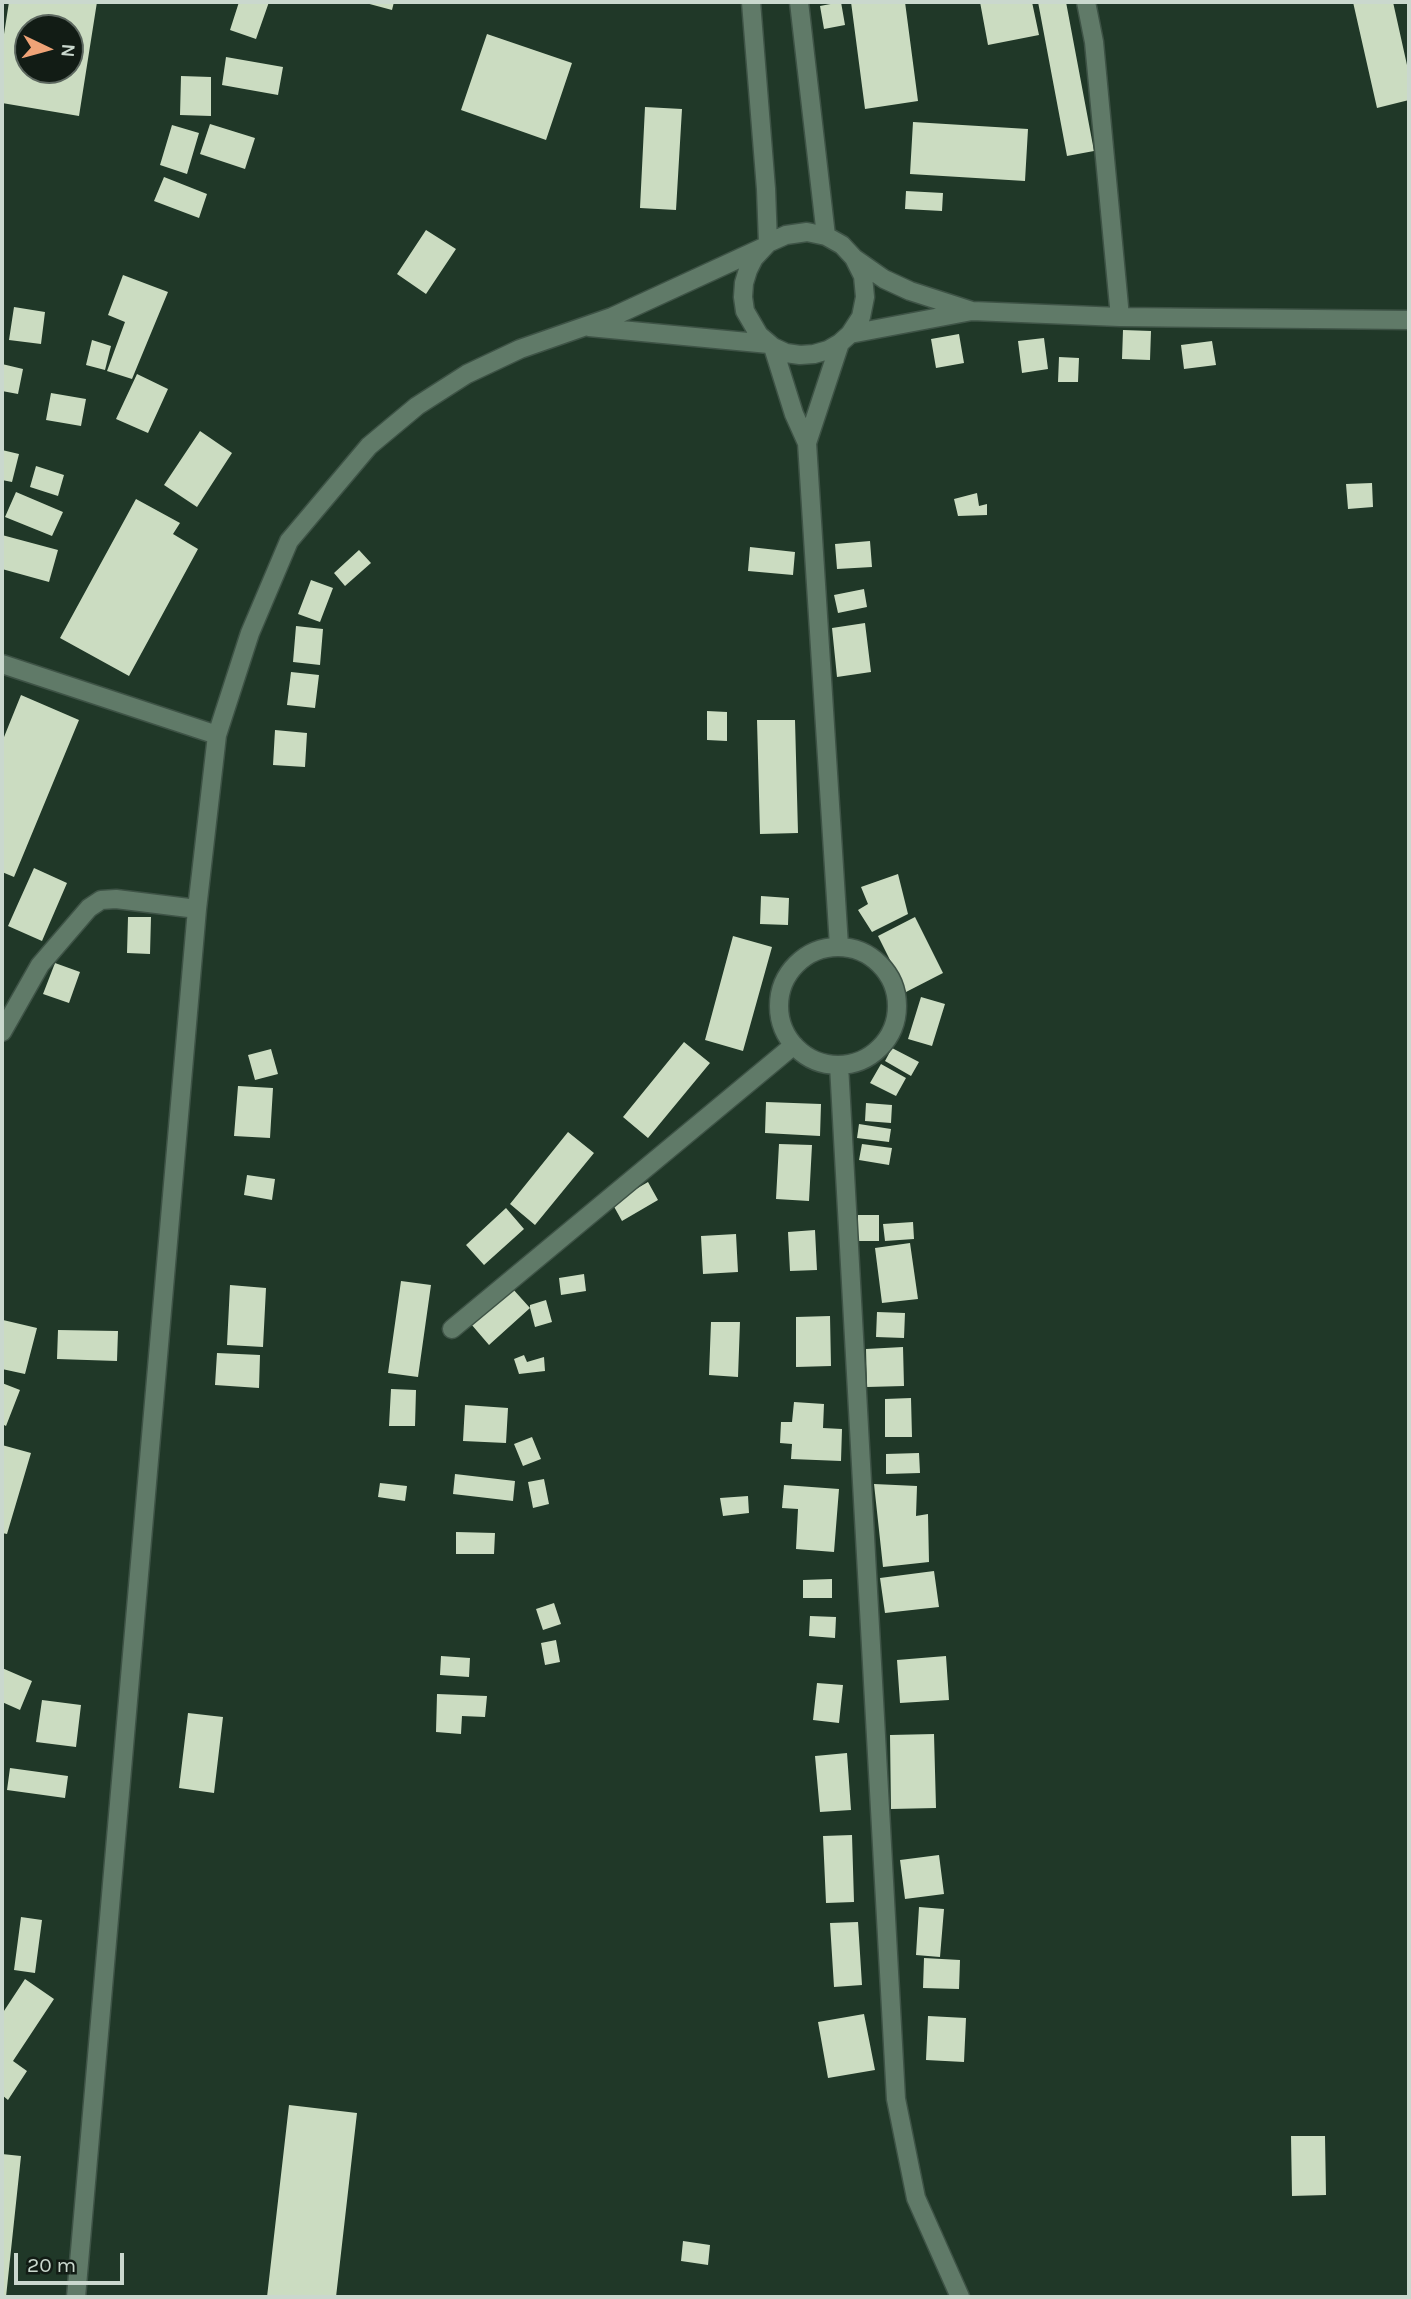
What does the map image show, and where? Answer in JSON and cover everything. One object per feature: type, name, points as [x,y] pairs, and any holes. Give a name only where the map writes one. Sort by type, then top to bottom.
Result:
[{"type":"street","points":[[751,2],[766,189],[766,245],[748,270],[743,297],[751,323],[759,335],[786,353],[814,354],[828,350],[845,338],[972,311],[1120,317],[1409,320]]},
{"type":"street","points":[[799,2],[826,236]]},
{"type":"street","points":[[1086,2],[1094,42],[1120,317]]},
{"type":"street","points":[[76,2297],[197,909],[218,735],[250,633],[289,541],[369,446],[417,406],[467,374],[520,349],[586,327],[786,234],[807,232],[826,236],[842,245],[854,258],[884,279],[910,291],[972,311]]},
{"type":"street","points":[[807,443],[845,338],[861,317],[865,296],[863,276],[854,258]]},
{"type":"street","points":[[586,327],[771,345]]},
{"type":"street","points":[[771,345],[794,414],[807,443],[839,946]]},
{"type":"street","points":[[2,664],[218,735]]},
{"type":"street","points":[[2,1032],[40,965],[89,908],[101,900],[116,899],[197,909]]},
{"type":"street","points":[[839,946],[859,950],[877,960],[890,976],[897,995],[897,1016],[890,1035],[877,1051],[859,1061],[839,1065],[823,1063],[807,1056],[794,1045],[783,1029],[779,1009],[781,990],[789,972],[803,958],[820,949],[839,946]]},
{"type":"street","points":[[452,1329],[794,1045]]},
{"type":"street","points":[[839,1065],[896,2099],[916,2199],[960,2297]]},
{"type":"building","points":[[9,2],[97,2],[79,116],[2,103],[2,47]]},
{"type":"building","points":[[239,2],[269,2],[256,39],[230,30]]},
{"type":"building","points":[[362,2],[394,2],[392,10]]},
{"type":"building","points":[[841,2],[845,25],[824,29],[820,6]]},
{"type":"building","points":[[851,2],[905,2],[918,101],[865,109]]},
{"type":"building","points":[[980,2],[1032,2],[1039,35],[988,45]]},
{"type":"building","points":[[1038,2],[1066,2],[1094,151],[1067,156]]},
{"type":"building","points":[[1353,2],[1393,2],[1409,74],[1409,100],[1377,108]]},
{"type":"building","points":[[487,34],[572,63],[546,140],[461,110]]},
{"type":"building","points":[[226,57],[283,67],[278,95],[222,85]]},
{"type":"building","points":[[181,76],[211,77],[211,116],[180,115]]},
{"type":"building","points":[[645,107],[682,109],[676,210],[640,208]]},
{"type":"building","points":[[913,122],[1028,129],[1025,181],[910,174]]},
{"type":"building","points":[[210,124],[255,138],[245,169],[200,154]]},
{"type":"building","points":[[172,125],[199,133],[187,174],[160,165]]},
{"type":"building","points":[[164,177],[207,194],[199,218],[154,201]]},
{"type":"building","points":[[906,191],[943,193],[942,211],[905,209]]},
{"type":"building","points":[[426,230],[456,249],[426,294],[397,274]]},
{"type":"building","points":[[123,275],[168,292],[132,379],[107,371],[125,322],[108,315]]},
{"type":"building","points":[[14,307],[45,312],[41,344],[9,340]]},
{"type":"building","points":[[1123,330],[1151,331],[1150,360],[1122,359]]},
{"type":"building","points":[[959,334],[964,363],[936,368],[931,339]]},
{"type":"building","points":[[1044,338],[1048,369],[1022,373],[1018,341]]},
{"type":"building","points":[[92,340],[111,346],[105,370],[86,365]]},
{"type":"building","points":[[1212,341],[1216,365],[1184,369],[1181,345]]},
{"type":"building","points":[[1059,357],[1079,358],[1078,382],[1058,382]]},
{"type":"building","points":[[2,364],[23,369],[18,394],[2,391]]},
{"type":"building","points":[[137,374],[168,389],[148,433],[116,419]]},
{"type":"building","points":[[51,393],[86,399],[81,426],[46,420]]},
{"type":"building","points":[[200,431],[232,453],[197,507],[164,485]]},
{"type":"building","points":[[2,450],[19,454],[12,482],[2,480]]},
{"type":"building","points":[[36,466],[64,475],[58,496],[30,487]]},
{"type":"building","points":[[1372,483],[1373,507],[1348,509],[1346,484]]},
{"type":"building","points":[[16,492],[63,512],[52,536],[5,517]]},
{"type":"building","points":[[977,493],[979,506],[987,504],[987,515],[958,516],[954,499]]},
{"type":"building","points":[[136,499],[180,523],[173,534],[198,549],[129,676],[60,638]]},
{"type":"building","points":[[2,535],[58,550],[49,582],[2,569]]},
{"type":"building","points":[[870,541],[872,567],[837,569],[835,544]]},
{"type":"building","points":[[750,547],[795,552],[793,575],[748,571]]},
{"type":"building","points":[[359,550],[371,563],[345,586],[334,573]]},
{"type":"building","points":[[311,580],[333,588],[320,622],[298,614]]},
{"type":"building","points":[[864,589],[867,607],[838,613],[834,595]]},
{"type":"building","points":[[865,623],[871,672],[837,677],[832,628]]},
{"type":"building","points":[[296,626],[323,629],[320,665],[293,662]]},
{"type":"building","points":[[291,672],[319,675],[315,708],[287,705]]},
{"type":"building","points":[[21,695],[79,720],[14,877],[2,872],[2,742]]},
{"type":"building","points":[[707,711],[727,712],[727,741],[707,740]]},
{"type":"building","points":[[757,720],[795,720],[798,833],[760,834]]},
{"type":"building","points":[[275,730],[307,733],[305,767],[273,765]]},
{"type":"building","points":[[34,868],[67,883],[42,941],[8,926]]},
{"type":"building","points":[[898,874],[908,914],[872,932],[858,910],[868,904],[861,887]]},
{"type":"building","points":[[761,896],[789,898],[788,925],[760,924]]},
{"type":"building","points":[[128,917],[151,917],[150,954],[127,953]]},
{"type":"building","points":[[915,917],[943,973],[906,992],[878,936]]},
{"type":"building","points":[[733,936],[772,947],[743,1051],[705,1040]]},
{"type":"building","points":[[55,963],[80,972],[69,1003],[43,994]]},
{"type":"building","points":[[921,997],[945,1004],[932,1046],[908,1039]]},
{"type":"building","points":[[684,1042],[710,1063],[648,1138],[623,1117]]},
{"type":"building","points":[[892,1048],[919,1062],[911,1076],[885,1061]]},
{"type":"building","points":[[271,1049],[278,1074],[255,1080],[248,1055]]},
{"type":"building","points":[[881,1064],[906,1078],[896,1096],[870,1083]]},
{"type":"building","points":[[238,1086],[273,1088],[270,1138],[234,1136]]},
{"type":"building","points":[[766,1102],[821,1104],[820,1136],[765,1133]]},
{"type":"building","points":[[866,1103],[892,1105],[891,1123],[865,1121]]},
{"type":"building","points":[[859,1124],[891,1129],[889,1142],[857,1138]]},
{"type":"building","points":[[568,1132],[594,1153],[535,1225],[510,1204]]},
{"type":"building","points":[[779,1144],[812,1145],[809,1201],[776,1199]]},
{"type":"building","points":[[862,1144],[892,1148],[889,1165],[859,1160]]},
{"type":"building","points":[[247,1175],[275,1179],[272,1200],[244,1195]]},
{"type":"building","points":[[648,1182],[658,1200],[622,1221],[612,1203]]},
{"type":"building","points":[[506,1208],[524,1229],[484,1265],[466,1245]]},
{"type":"building","points":[[858,1215],[879,1215],[879,1241],[858,1241]]},
{"type":"building","points":[[913,1222],[914,1239],[885,1241],[883,1224]]},
{"type":"building","points":[[815,1230],[817,1270],[790,1271],[788,1232]]},
{"type":"building","points":[[736,1234],[738,1272],[703,1274],[701,1236]]},
{"type":"building","points":[[910,1243],[918,1299],[882,1303],[875,1248]]},
{"type":"building","points":[[584,1274],[586,1291],[561,1295],[559,1278]]},
{"type":"building","points":[[401,1281],[431,1285],[418,1377],[388,1373]]},
{"type":"building","points":[[230,1285],[266,1288],[263,1347],[227,1345]]},
{"type":"building","points":[[512,1288],[530,1308],[489,1345],[471,1324]]},
{"type":"building","points":[[546,1300],[552,1322],[535,1327],[530,1305]]},
{"type":"building","points":[[877,1312],[905,1313],[904,1338],[876,1337]]},
{"type":"building","points":[[830,1316],[831,1366],[796,1367],[796,1317]]},
{"type":"building","points":[[3,1320],[37,1328],[25,1374],[2,1369]]},
{"type":"building","points":[[711,1322],[740,1322],[738,1377],[709,1375]]},
{"type":"building","points":[[58,1330],[118,1331],[117,1361],[57,1359]]},
{"type":"building","points":[[903,1347],[904,1386],[867,1387],[866,1349]]},
{"type":"building","points":[[217,1353],[260,1355],[259,1388],[215,1385]]},
{"type":"building","points":[[524,1355],[527,1362],[544,1357],[545,1371],[519,1374],[514,1359]]},
{"type":"building","points":[[2,1383],[20,1390],[6,1426],[2,1424]]},
{"type":"building","points":[[391,1389],[416,1390],[415,1426],[389,1426]]},
{"type":"building","points":[[911,1398],[912,1437],[885,1437],[885,1399]]},
{"type":"building","points":[[794,1402],[824,1404],[823,1428],[842,1429],[841,1461],[791,1459],[792,1444],[780,1443],[781,1422],[792,1422]]},
{"type":"building","points":[[465,1405],[508,1408],[506,1443],[463,1441]]},
{"type":"building","points":[[532,1437],[541,1459],[523,1466],[514,1444]]},
{"type":"building","points":[[2,1445],[31,1453],[7,1534],[2,1533]]},
{"type":"building","points":[[919,1453],[920,1473],[886,1474],[886,1454]]},
{"type":"building","points":[[455,1474],[515,1481],[513,1501],[453,1494]]},
{"type":"building","points":[[544,1479],[549,1504],[533,1508],[528,1482]]},
{"type":"building","points":[[380,1483],[407,1486],[405,1501],[378,1497]]},
{"type":"building","points":[[874,1484],[917,1486],[916,1516],[928,1514],[929,1562],[883,1567]]},
{"type":"building","points":[[784,1485],[839,1489],[834,1552],[796,1549],[798,1509],[782,1508]]},
{"type":"building","points":[[748,1496],[749,1513],[723,1516],[720,1498]]},
{"type":"building","points":[[456,1532],[495,1533],[494,1554],[456,1554]]},
{"type":"building","points":[[934,1571],[939,1607],[885,1613],[880,1578]]},
{"type":"building","points":[[832,1579],[832,1598],[803,1598],[803,1580]]},
{"type":"building","points":[[554,1603],[561,1624],[543,1630],[536,1609]]},
{"type":"building","points":[[810,1616],[836,1617],[835,1638],[809,1636]]},
{"type":"building","points":[[556,1640],[560,1662],[545,1665],[541,1643]]},
{"type":"building","points":[[441,1656],[470,1658],[469,1677],[440,1675]]},
{"type":"building","points":[[946,1656],[949,1700],[900,1703],[897,1660]]},
{"type":"building","points":[[2,1668],[32,1681],[20,1710],[2,1702]]},
{"type":"building","points":[[817,1683],[843,1685],[839,1723],[813,1720]]},
{"type":"building","points":[[437,1694],[487,1696],[485,1717],[462,1716],[461,1734],[436,1732]]},
{"type":"building","points":[[42,1700],[81,1705],[76,1747],[36,1742]]},
{"type":"building","points":[[188,1713],[223,1717],[214,1793],[179,1788]]},
{"type":"building","points":[[934,1734],[936,1808],[891,1809],[890,1735]]},
{"type":"building","points":[[847,1753],[851,1810],[820,1812],[815,1756]]},
{"type":"building","points":[[10,1768],[68,1776],[65,1798],[7,1790]]},
{"type":"building","points":[[852,1835],[854,1902],[826,1903],[823,1836]]},
{"type":"building","points":[[939,1855],[944,1894],[905,1899],[900,1860]]},
{"type":"building","points":[[919,1907],[944,1909],[940,1957],[916,1955]]},
{"type":"building","points":[[21,1917],[42,1920],[35,1973],[14,1970]]},
{"type":"building","points":[[858,1922],[862,1985],[834,1987],[830,1923]]},
{"type":"building","points":[[924,1958],[960,1960],[959,1989],[923,1988]]},
{"type":"building","points":[[25,1979],[54,1999],[13,2061],[27,2071],[8,2100],[2,2095],[2,2014]]},
{"type":"building","points":[[864,2014],[875,2070],[828,2078],[818,2022]]},
{"type":"building","points":[[928,2016],[966,2018],[964,2062],[926,2060]]},
{"type":"building","points":[[289,2105],[357,2113],[336,2297],[267,2297]]},
{"type":"building","points":[[1291,2136],[1325,2136],[1326,2195],[1292,2196]]},
{"type":"building","points":[[2,2154],[21,2156],[6,2297],[2,2297]]},
{"type":"building","points":[[683,2241],[710,2245],[708,2265],[681,2261]]}]
